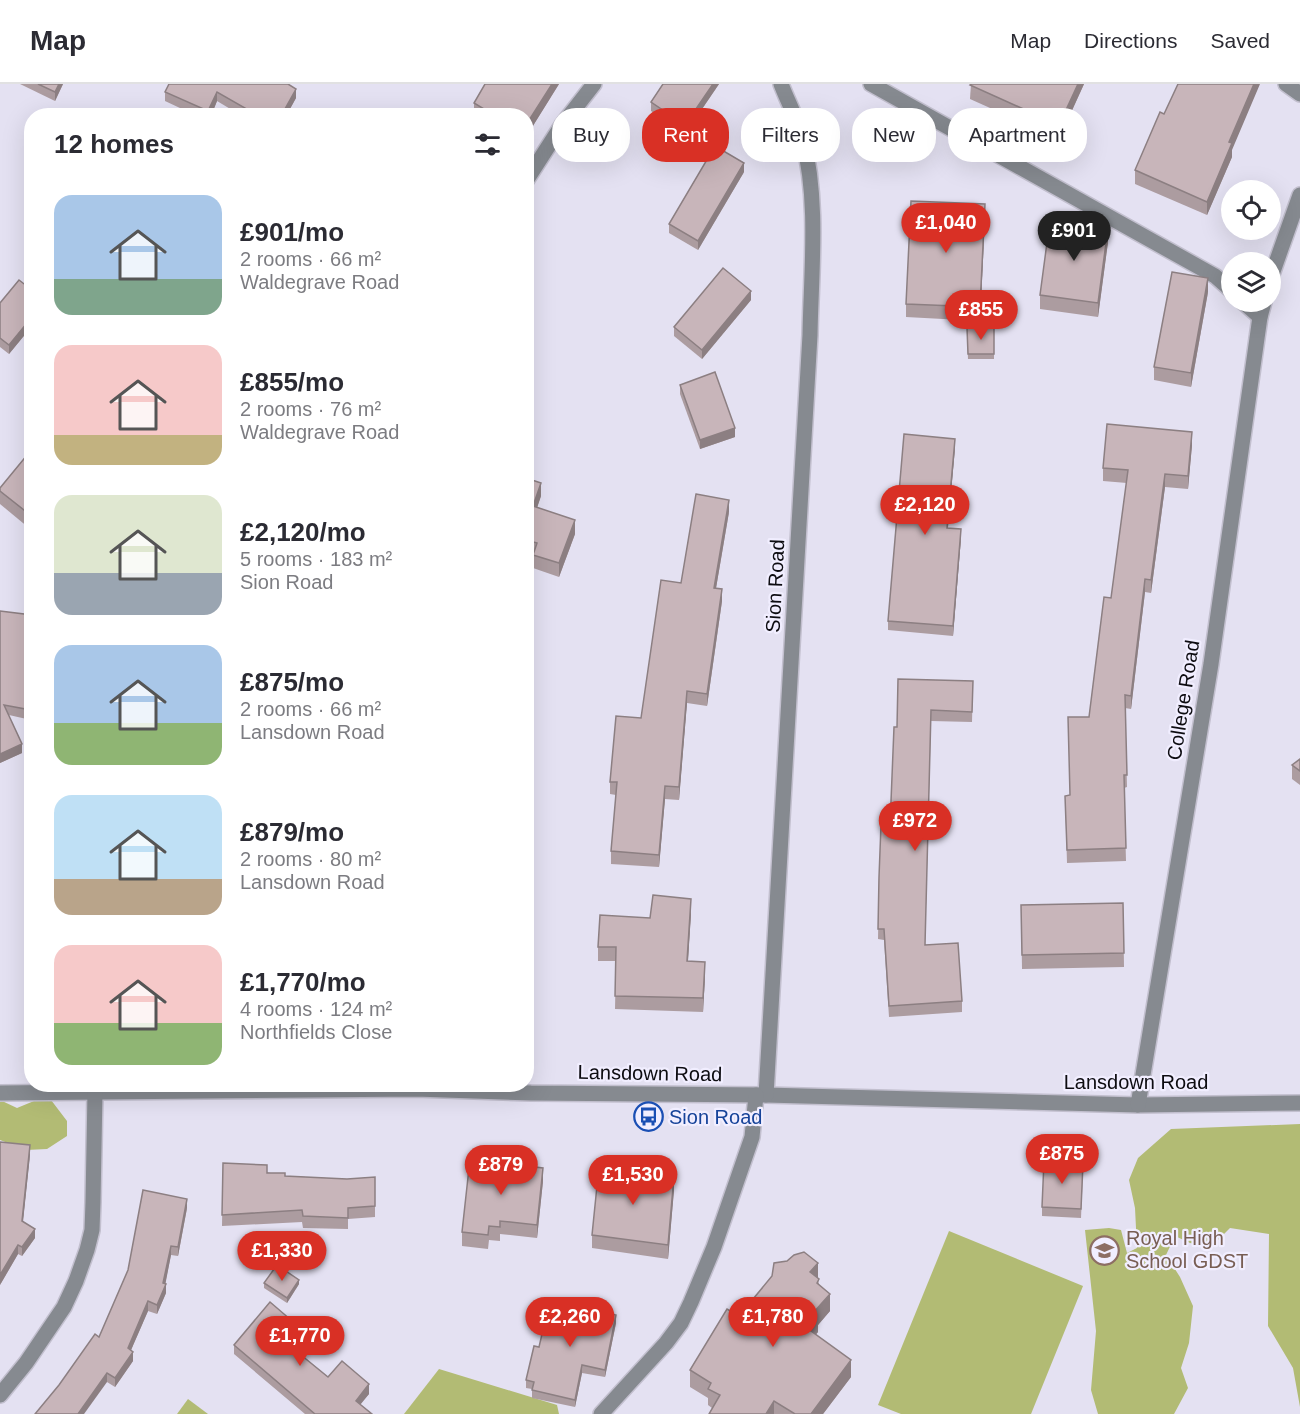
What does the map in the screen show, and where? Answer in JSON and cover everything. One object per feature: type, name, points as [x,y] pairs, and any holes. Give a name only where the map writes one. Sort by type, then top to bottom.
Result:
[{"type":"street","points":[[534,168],[562,124],[594,84]]},
{"type":"street","name":"Sion Road","points":[[601,1414],[666,1343],[681,1323],[714,1248],[752,1137],[761,1095],[810,335],[812,261],[811,181],[803,139],[781,84]]},
{"type":"street","points":[[871,84],[1221,281]]},
{"type":"street","points":[[1286,84],[1300,94]]},
{"type":"street","points":[[1280,252],[1300,195]]},
{"type":"street","points":[[1215,276],[1221,276]]},
{"type":"street","name":"College Road","points":[[1138,1105],[1211,664],[1262,312]]},
{"type":"street","points":[[0,1395],[26,1363],[64,1307],[87,1250],[92,1230],[95,1092]]},
{"type":"street","name":"Lansdown Road","points":[[0,1093],[95,1092]]},
{"type":"street","name":"Lansdown Road","points":[[502,1092],[761,1095],[1138,1105],[1300,1103]]},
{"type":"green space","points":[[0,1100],[17,1108],[34,1101],[51,1100],[67,1121],[67,1136],[47,1149],[26,1150],[0,1140]]},
{"type":"green space","points":[[1300,1124],[1300,1407],[1293,1368],[1268,1326],[1269,1234],[1230,1228],[1211,1247],[1190,1243],[1175,1236],[1166,1255],[1180,1277],[1193,1306],[1189,1343],[1181,1368],[1188,1388],[1174,1414],[1098,1414],[1091,1390],[1096,1331],[1085,1230],[1109,1228],[1121,1230],[1127,1253],[1137,1248],[1135,1208],[1129,1180],[1138,1158],[1171,1129]]},
{"type":"green space","points":[[949,1231],[1083,1286],[1031,1414],[901,1414],[878,1405]]},
{"type":"green space","points":[[439,1369],[557,1405],[559,1414],[404,1414]]},
{"type":"green space","points":[[188,1399],[208,1414],[177,1414]]},
{"type":"building","points":[[38,84],[59,84],[55,92]]},
{"type":"building","points":[[169,84],[288,84],[296,89],[285,108],[245,108],[217,92],[209,108],[201,108],[165,92]]},
{"type":"building","points":[[485,84],[552,84],[534,112],[534,108],[482,108],[474,103]]},
{"type":"building","points":[[663,84],[713,84],[697,108],[660,108],[651,102]]},
{"type":"building","points":[[1078,84],[1067,108],[1021,108],[970,85]]},
{"type":"building","points":[[1178,84],[1254,84],[1207,202],[1135,170],[1160,112],[1164,114]]},
{"type":"building","points":[[729,154],[744,163],[698,241],[669,224],[706,162],[729,162]]},
{"type":"building","points":[[911,201],[985,204],[980,307],[906,304]]},
{"type":"building","points":[[1050,220],[1108,228],[1098,303],[1040,295]]},
{"type":"building","points":[[723,268],[751,291],[702,350],[674,327]]},
{"type":"building","points":[[1172,272],[1208,278],[1191,373],[1154,367]]},
{"type":"building","points":[[19,280],[24,284],[24,327],[9,345],[0,338],[0,303]]},
{"type":"building","points":[[967,328],[994,328],[994,354],[968,354]]},
{"type":"building","points":[[715,372],[735,428],[700,440],[680,385]]},
{"type":"building","points":[[1107,424],[1192,432],[1188,476],[1165,474],[1151,580],[1145,579],[1131,696],[1125,695],[1126,848],[1067,850],[1065,796],[1070,795],[1068,717],[1089,717],[1104,597],[1111,598],[1128,470],[1103,468]]},
{"type":"building","points":[[904,434],[955,439],[947,528],[961,529],[953,626],[888,621]]},
{"type":"building","points":[[24,459],[24,510],[0,491]]},
{"type":"building","points":[[534,481],[541,483],[534,503]]},
{"type":"building","points":[[696,494],[729,500],[714,588],[722,589],[707,694],[687,691],[679,787],[665,786],[659,855],[611,851],[617,782],[610,782],[616,716],[641,718],[661,580],[681,583]]},
{"type":"building","points":[[534,506],[575,520],[559,563],[534,555],[537,543],[534,542]]},
{"type":"building","points":[[0,611],[24,614],[24,709],[4,705],[22,744],[0,754]]},
{"type":"building","points":[[898,679],[973,681],[972,712],[931,710],[925,945],[958,943],[962,1001],[889,1006],[884,929],[878,929],[879,877],[881,825],[890,826]]},
{"type":"building","points":[[1300,759],[1300,771],[1292,765]]},
{"type":"building","points":[[653,895],[691,899],[687,961],[705,962],[703,998],[615,996],[616,947],[598,947],[600,915],[650,918]]},
{"type":"building","points":[[1123,903],[1124,953],[1022,955],[1021,905]]},
{"type":"building","points":[[0,1142],[30,1145],[22,1221],[35,1229],[22,1247],[18,1245],[0,1275]]},
{"type":"building","points":[[470,1159],[543,1168],[537,1225],[500,1221],[500,1227],[489,1226],[488,1235],[462,1232]]},
{"type":"building","points":[[1044,1161],[1083,1163],[1081,1209],[1042,1207]]},
{"type":"building","points":[[223,1163],[267,1165],[267,1173],[285,1173],[285,1176],[347,1179],[375,1177],[375,1206],[348,1208],[348,1218],[303,1216],[302,1210],[222,1215]]},
{"type":"building","points":[[601,1168],[628,1169],[674,1176],[668,1245],[592,1235],[598,1176],[600,1177]]},
{"type":"building","points":[[143,1190],[187,1199],[178,1247],[171,1246],[163,1283],[166,1284],[157,1305],[148,1301],[128,1348],[133,1352],[115,1378],[107,1373],[78,1414],[35,1414],[95,1334],[99,1337],[128,1270]]},
{"type":"building","points":[[804,1252],[818,1263],[810,1272],[819,1279],[817,1283],[830,1294],[814,1312],[818,1315],[807,1328],[851,1360],[811,1414],[795,1414],[774,1401],[766,1414],[709,1414],[720,1395],[708,1389],[711,1383],[690,1370],[727,1309],[739,1316],[772,1276],[774,1263],[787,1261],[794,1255]]},
{"type":"building","points":[[277,1265],[299,1280],[287,1298],[264,1283]]},
{"type":"building","points":[[550,1300],[616,1315],[605,1370],[582,1365],[575,1400],[532,1390],[534,1382],[526,1380],[534,1346],[539,1347]]},
{"type":"building","points":[[270,1302],[298,1326],[285,1342],[328,1377],[342,1361],[369,1384],[356,1401],[372,1414],[315,1414],[234,1345]]},
{"type":"place","name":"Sion Road","points":[[648,1117]]},
{"type":"place","name":"Royal High School GDST","points":[[1105,1250]]}]
